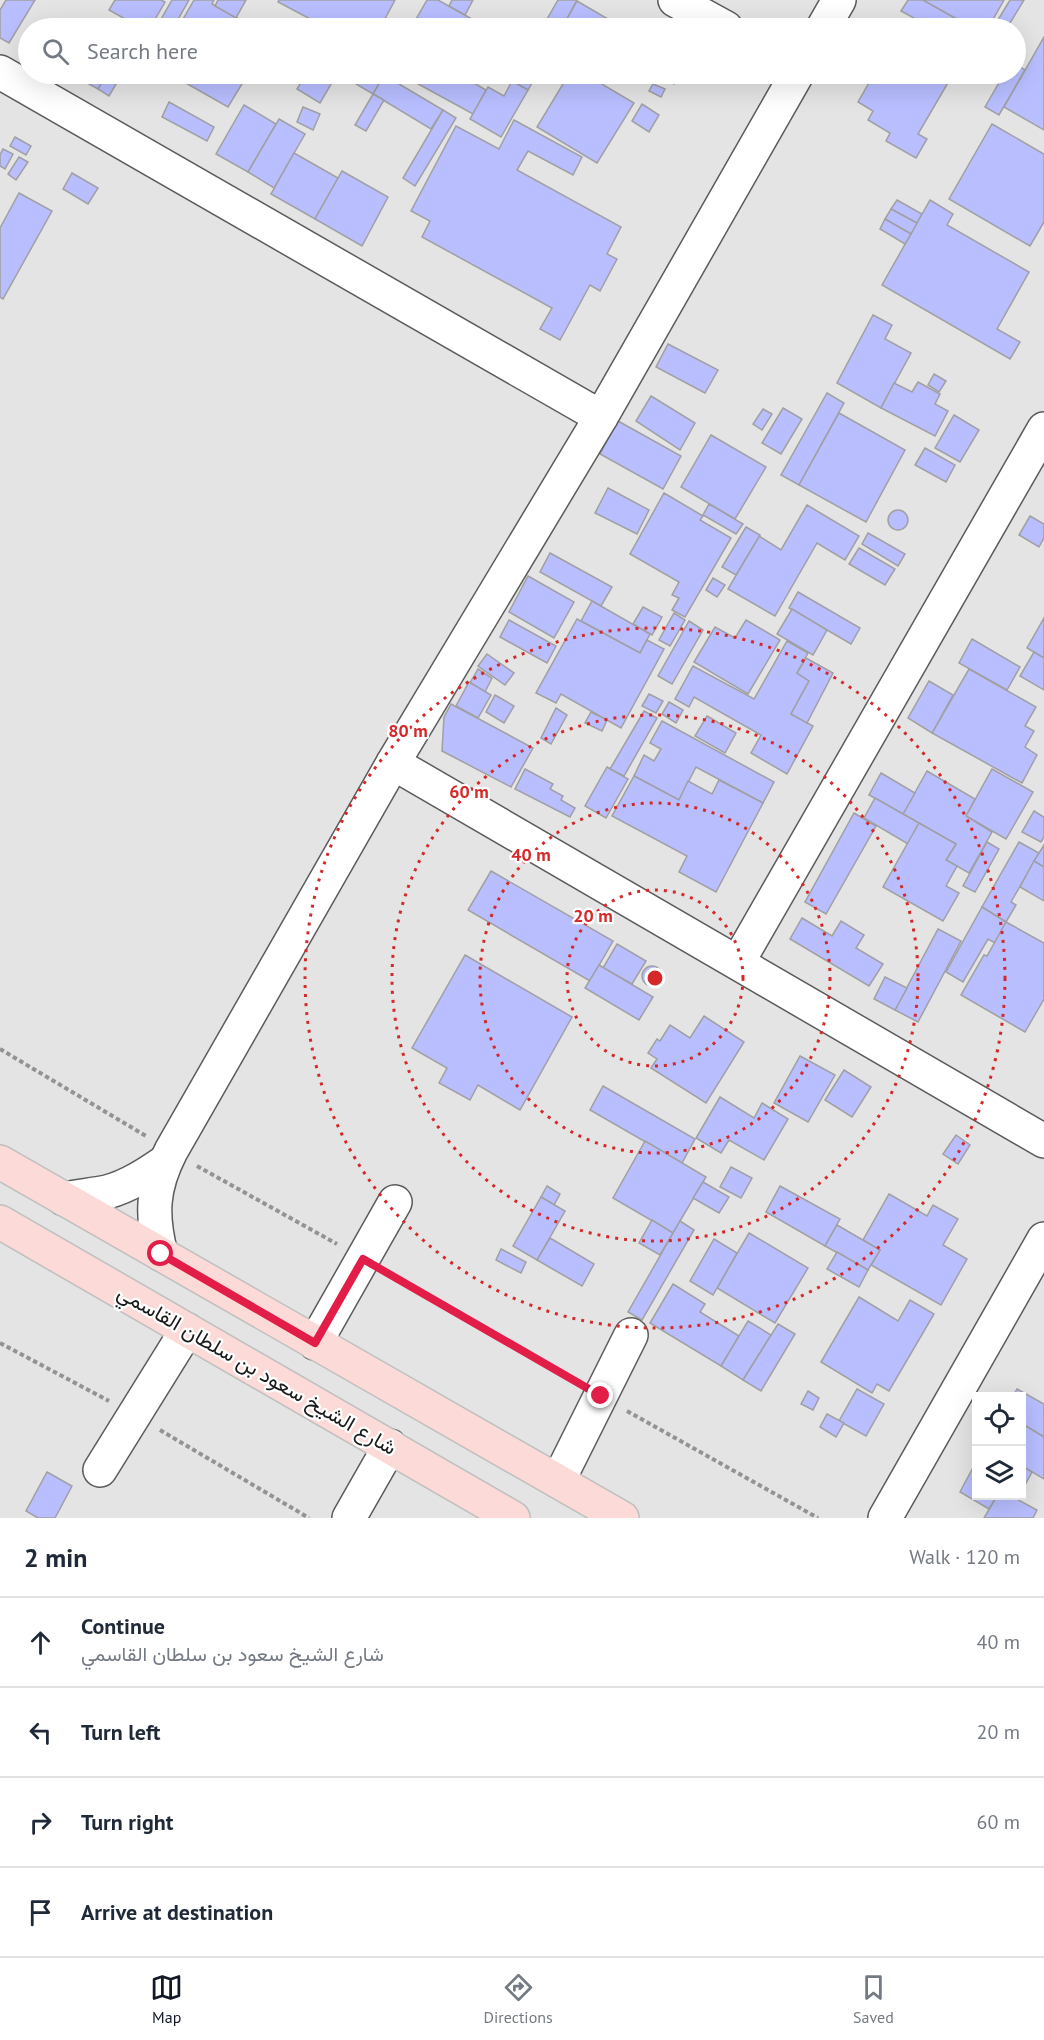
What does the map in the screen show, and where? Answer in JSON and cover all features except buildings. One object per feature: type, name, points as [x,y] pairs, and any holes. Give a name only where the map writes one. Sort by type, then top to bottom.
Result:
[{"type":"main road","points":[[0,1162],[622,1518]]},
{"type":"main road","name":"شارع الشيخ سعود بن سلطان القاسمي","points":[[0,1222],[513,1518]]},
{"type":"street","points":[[675,0],[708,18]]},
{"type":"street","points":[[828,18],[838,0]]},
{"type":"street","points":[[0,72],[18,82]]},
{"type":"street","points":[[21,84],[601,417]]},
{"type":"street","points":[[161,1254],[153,1214],[159,1184],[169,1156],[393,763],[601,417],[791,84]]},
{"type":"street","points":[[738,962],[1044,429]]},
{"type":"street","points":[[393,763],[1044,1141]]},
{"type":"street","points":[[64,1199],[105,1192],[126,1185],[138,1180],[169,1156]]},
{"type":"street","points":[[315,1343],[395,1202]]},
{"type":"street","points":[[885,1518],[1044,1239]]},
{"type":"street","points":[[100,1470],[187,1330]]},
{"type":"street","points":[[558,1481],[631,1335]]},
{"type":"street","points":[[349,1518],[390,1446]]},
{"type":"path","points":[[0,1049],[169,1156],[363,1259],[818,1518]]},
{"type":"route","points":[[161,1254],[315,1343],[363,1259],[601,1396]]}]
